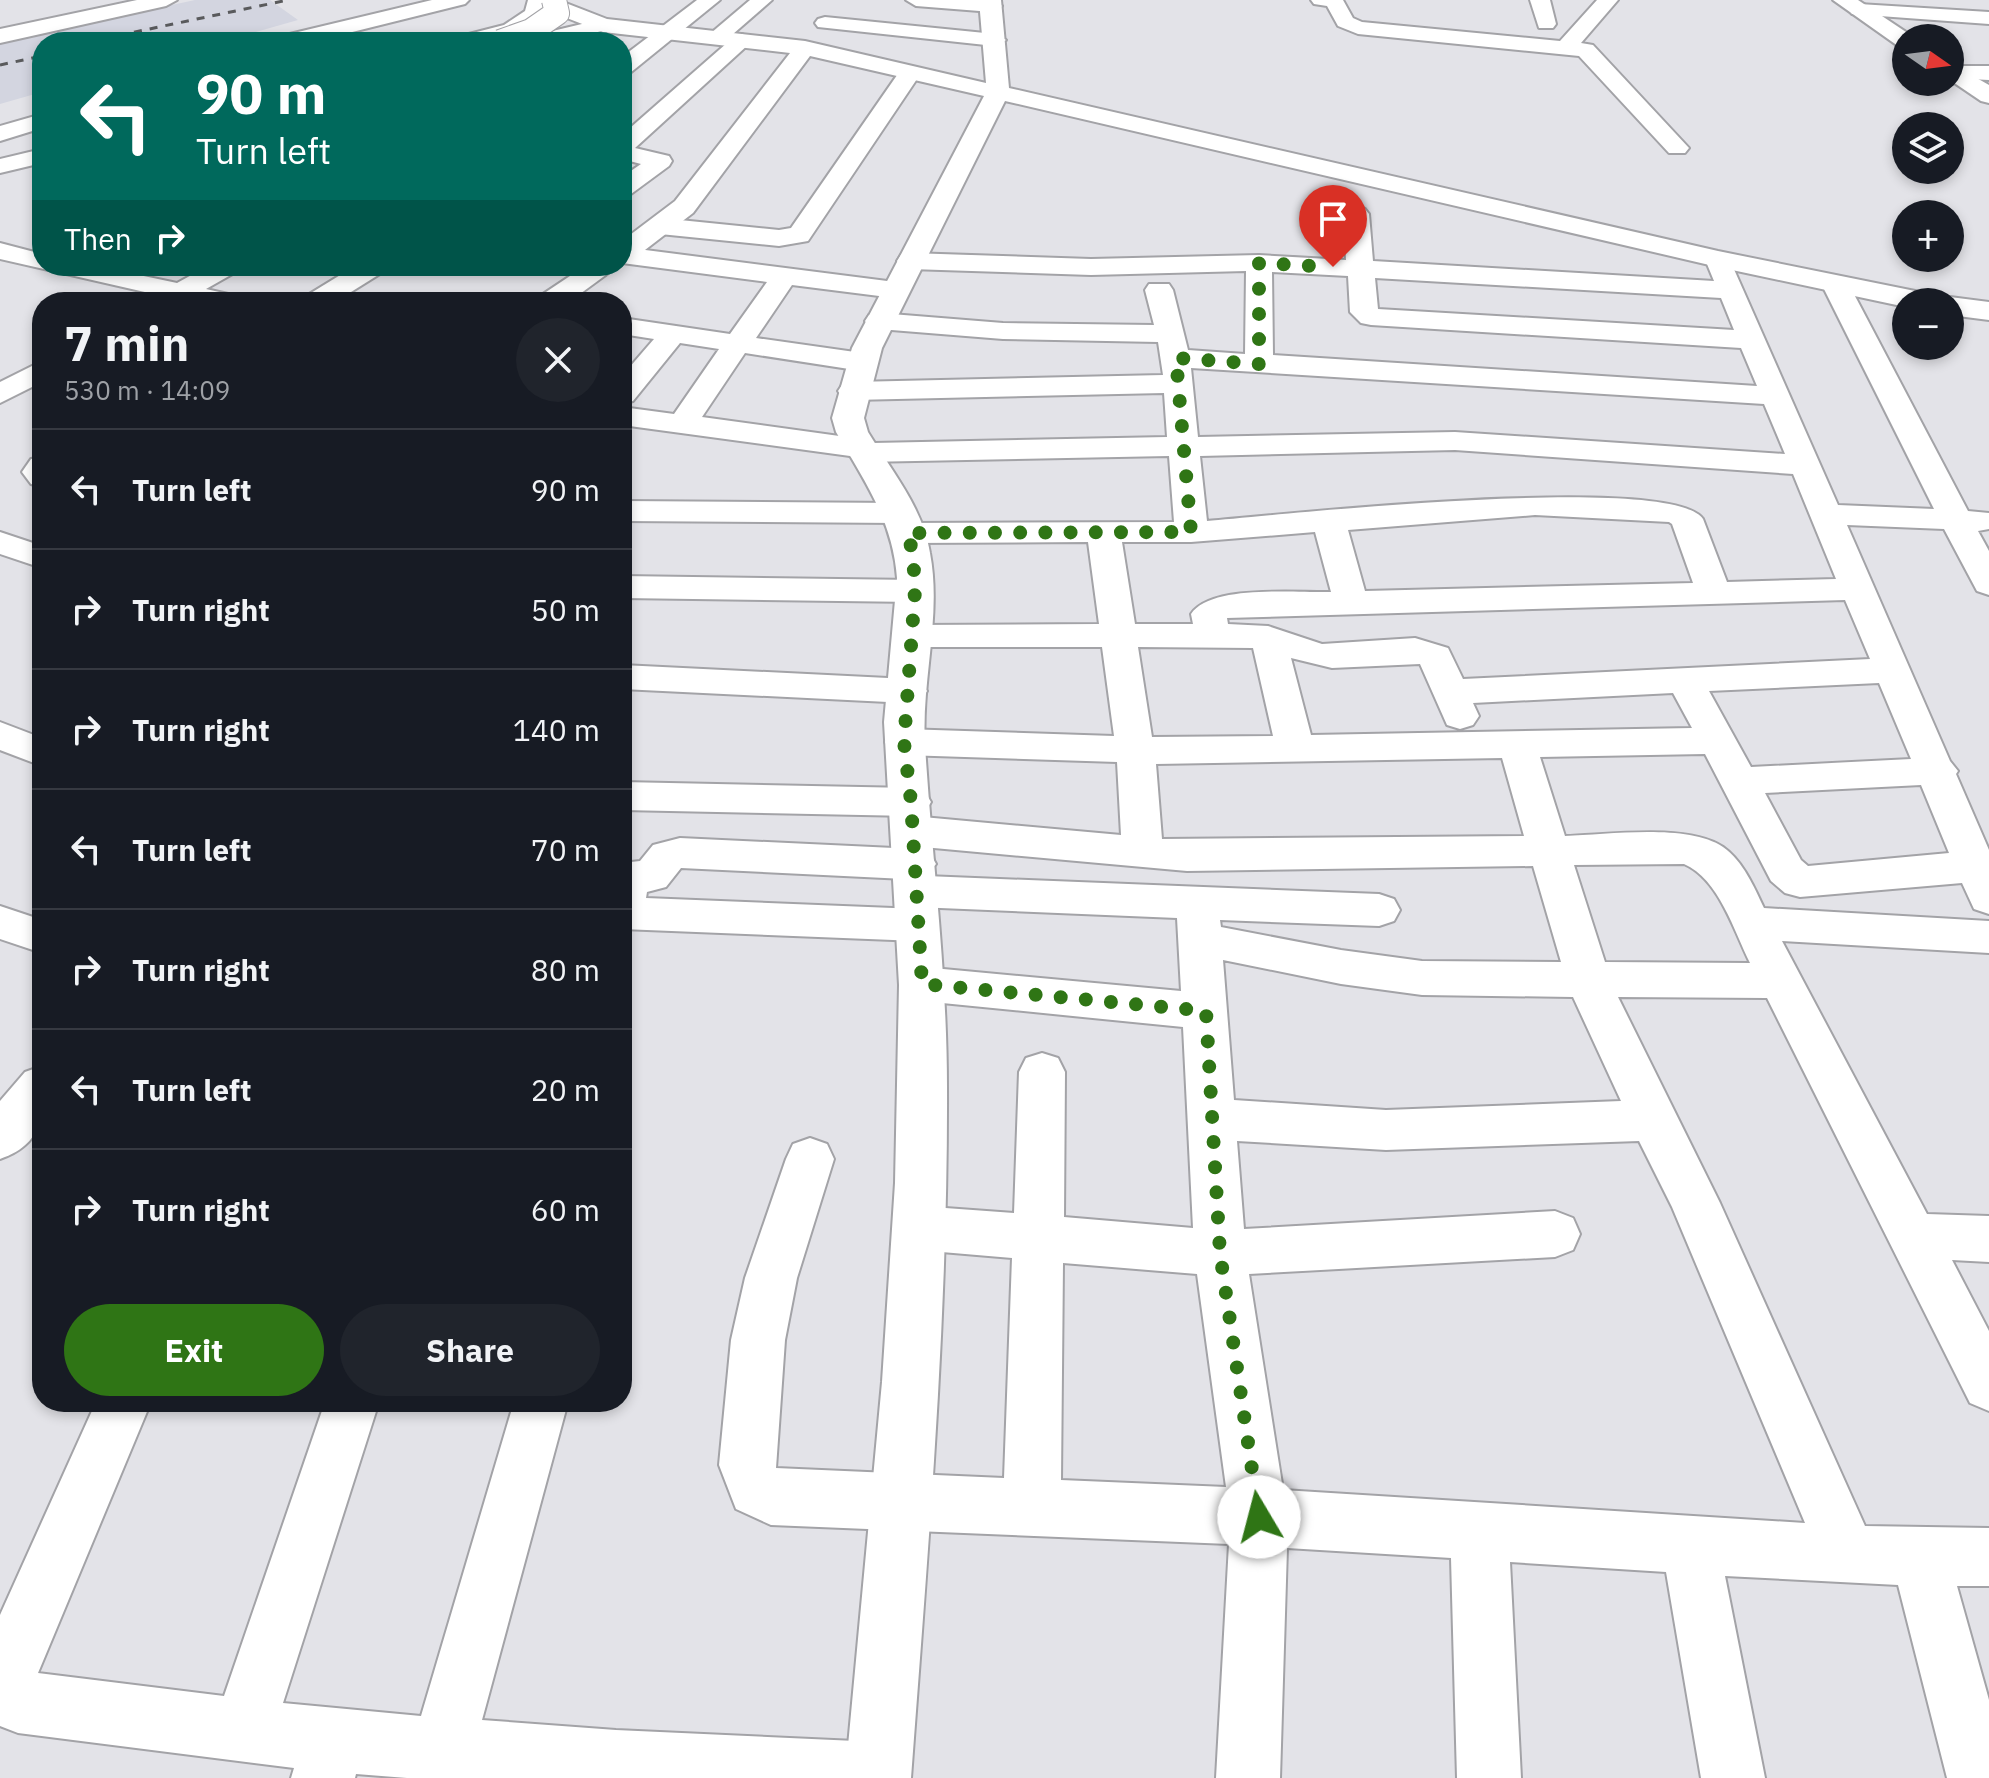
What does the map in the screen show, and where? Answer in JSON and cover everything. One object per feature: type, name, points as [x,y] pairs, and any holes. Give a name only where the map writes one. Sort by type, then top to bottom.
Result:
[{"type":"main road","points":[[0,26],[112,0]]},
{"type":"main road","points":[[0,36],[135,0]]},
{"type":"main road","points":[[0,26],[48,22],[166,0]]},
{"type":"main road","points":[[289,32],[429,0]]},
{"type":"main road","points":[[322,32],[458,0]]},
{"type":"main road","points":[[504,32],[535,14],[533,0]]},
{"type":"main road","points":[[539,0],[603,25],[805,48],[998,91],[1724,275],[1836,285],[1892,296]]},
{"type":"main road","points":[[524,32],[548,22],[557,13],[554,0]]},
{"type":"main road","points":[[878,1776],[902,1500],[918,1228],[922,984],[904,742],[915,591],[913,553],[903,523],[852,432],[848,418],[857,376],[895,291],[998,91],[991,3]]},
{"type":"main road","points":[[1852,5],[1892,32]]},
{"type":"main road","points":[[632,247],[684,207],[805,48]]},
{"type":"main road","points":[[1964,80],[1989,96]]},
{"type":"main road","points":[[565,292],[589,276]]},
{"type":"main road","points":[[1964,308],[1989,311]]},
{"type":"main road","points":[[0,1138],[32,1098]]},
{"type":"street","points":[[632,60],[710,0]]},
{"type":"street","points":[[632,140],[730,38],[762,0]]},
{"type":"street","points":[[805,48],[844,0]]},
{"type":"street","points":[[916,0],[991,3]]},
{"type":"street","points":[[1321,0],[1336,3],[1345,22],[1358,28],[1566,47],[1588,52],[1677,148]]},
{"type":"street","points":[[1540,0],[1546,24]]},
{"type":"street","points":[[1566,47],[1608,0]]},
{"type":"street","points":[[1852,5],[1989,18]]},
{"type":"street","points":[[825,23],[995,40]]},
{"type":"street","points":[[573,32],[603,25]]},
{"type":"street","points":[[1964,72],[1989,73]]},
{"type":"street","points":[[660,226],[779,238],[799,235],[910,73]]},
{"type":"street","points":[[0,134],[32,124]]},
{"type":"street","points":[[632,153],[660,161],[632,182]]},
{"type":"street","points":[[0,166],[32,158]]},
{"type":"street","points":[[1333,206],[1336,210],[1356,214],[1364,312],[1371,317],[1752,340]]},
{"type":"street","points":[[0,251],[32,259]]},
{"type":"street","points":[[632,255],[895,291],[1003,331],[1175,359],[1776,396]]},
{"type":"street","points":[[1259,263],[1259,364]]},
{"type":"street","points":[[895,291],[1091,267],[1259,263],[1518,279],[1724,275],[1983,882],[1800,882],[1786,870],[1685,680]]},
{"type":"street","points":[[682,424],[785,275]]},
{"type":"street","points":[[102,276],[155,292]]},
{"type":"street","points":[[181,292],[209,276]]},
{"type":"street","points":[[332,292],[358,276]]},
{"type":"street","points":[[1518,279],[1546,381]]},
{"type":"street","points":[[1836,285],[1989,584]]},
{"type":"street","points":[[1159,290],[1175,359],[1191,532]]},
{"type":"street","points":[[632,327],[737,342],[857,376],[1016,387],[1104,385],[1175,359]]},
{"type":"street","points":[[632,383],[674,333]]},
{"type":"street","points":[[0,394],[32,376]]},
{"type":"street","points":[[1104,385],[1108,447]]},
{"type":"street","points":[[1016,387],[1017,449]]},
{"type":"street","points":[[632,417],[862,450],[1455,441],[1805,465]]},
{"type":"street","points":[[1655,454],[1670,512]]},
{"type":"street","points":[[632,511],[1104,534],[1191,532],[1535,505],[1670,512],[1680,513],[1687,519],[1714,592]]},
{"type":"street","points":[[1827,514],[1989,521]]},
{"type":"street","points":[[1329,521],[1351,602]]},
{"type":"street","points":[[1104,534],[1135,750],[1143,853]]},
{"type":"street","points":[[0,542],[32,554]]},
{"type":"street","points":[[632,587],[915,591]]},
{"type":"street","points":[[1212,635],[1209,614],[1216,607],[1858,589]]},
{"type":"street","points":[[912,636],[1268,637],[1318,655],[1415,650],[1435,656],[1450,692],[1495,746],[1549,852],[1588,980],[1695,1203],[1848,1555]]},
{"type":"street","points":[[1268,637],[1295,748]]},
{"type":"street","points":[[1450,692],[1892,670]]},
{"type":"street","points":[[632,677],[908,691]]},
{"type":"street","points":[[0,735],[32,749]]},
{"type":"street","points":[[904,742],[1135,750],[1718,741]]},
{"type":"street","points":[[1739,781],[1938,771]]},
{"type":"street","points":[[632,798],[914,863],[1199,921],[1341,967],[1422,978],[1780,981]]},
{"type":"street","points":[[632,877],[656,874],[668,856],[680,853],[914,863],[1143,853],[1254,857],[1697,850],[1719,865],[1751,923],[1915,1236],[1989,1385]]},
{"type":"street","points":[[632,911],[914,863]]},
{"type":"street","points":[[1199,921],[1379,910]]},
{"type":"street","points":[[1199,921],[1220,1253],[1259,1517],[1248,1778]]},
{"type":"street","points":[[0,922],[32,933]]},
{"type":"street","points":[[1751,923],[1989,937]]},
{"type":"street","points":[[922,984],[1206,1011]]},
{"type":"street","points":[[1032,1506],[1042,1072]]},
{"type":"street","points":[[1212,1119],[1386,1130],[1653,1120]]},
{"type":"street","points":[[810,1159],[771,1278],[758,1340],[747,1465],[750,1483],[758,1493],[771,1497],[1259,1517],[1848,1555],[1989,1557]]},
{"type":"street","points":[[918,1228],[1220,1253],[1555,1234]]},
{"type":"street","points":[[1915,1236],[1989,1239]]},
{"type":"street","points":[[120,1412],[9,1664],[4,1690],[18,1702],[244,1728],[328,1759],[443,1748],[614,1770],[878,1776]]},
{"type":"street","points":[[244,1728],[349,1412]]},
{"type":"street","points":[[443,1748],[538,1412]]},
{"type":"street","points":[[1479,1530],[1489,1778]]},
{"type":"street","points":[[1690,1544],[1733,1778]]},
{"type":"street","points":[[1920,1557],[1979,1778]]},
{"type":"shaded area","points":[[195,0],[270,0],[298,20],[255,32],[46,32]]},
{"type":"shaded area","points":[[32,35],[32,95],[0,104],[0,42]]},
{"type":"railway","points":[[135,32],[288,0]]},
{"type":"railway","points":[[0,65],[32,58]]},
{"type":"route","points":[[1259,1517],[1220,1253],[1206,1011],[922,984],[911,802],[904,742],[915,591],[913,553],[907,533],[1191,532],[1176,358],[1259,364],[1259,263],[1333,267]]}]
